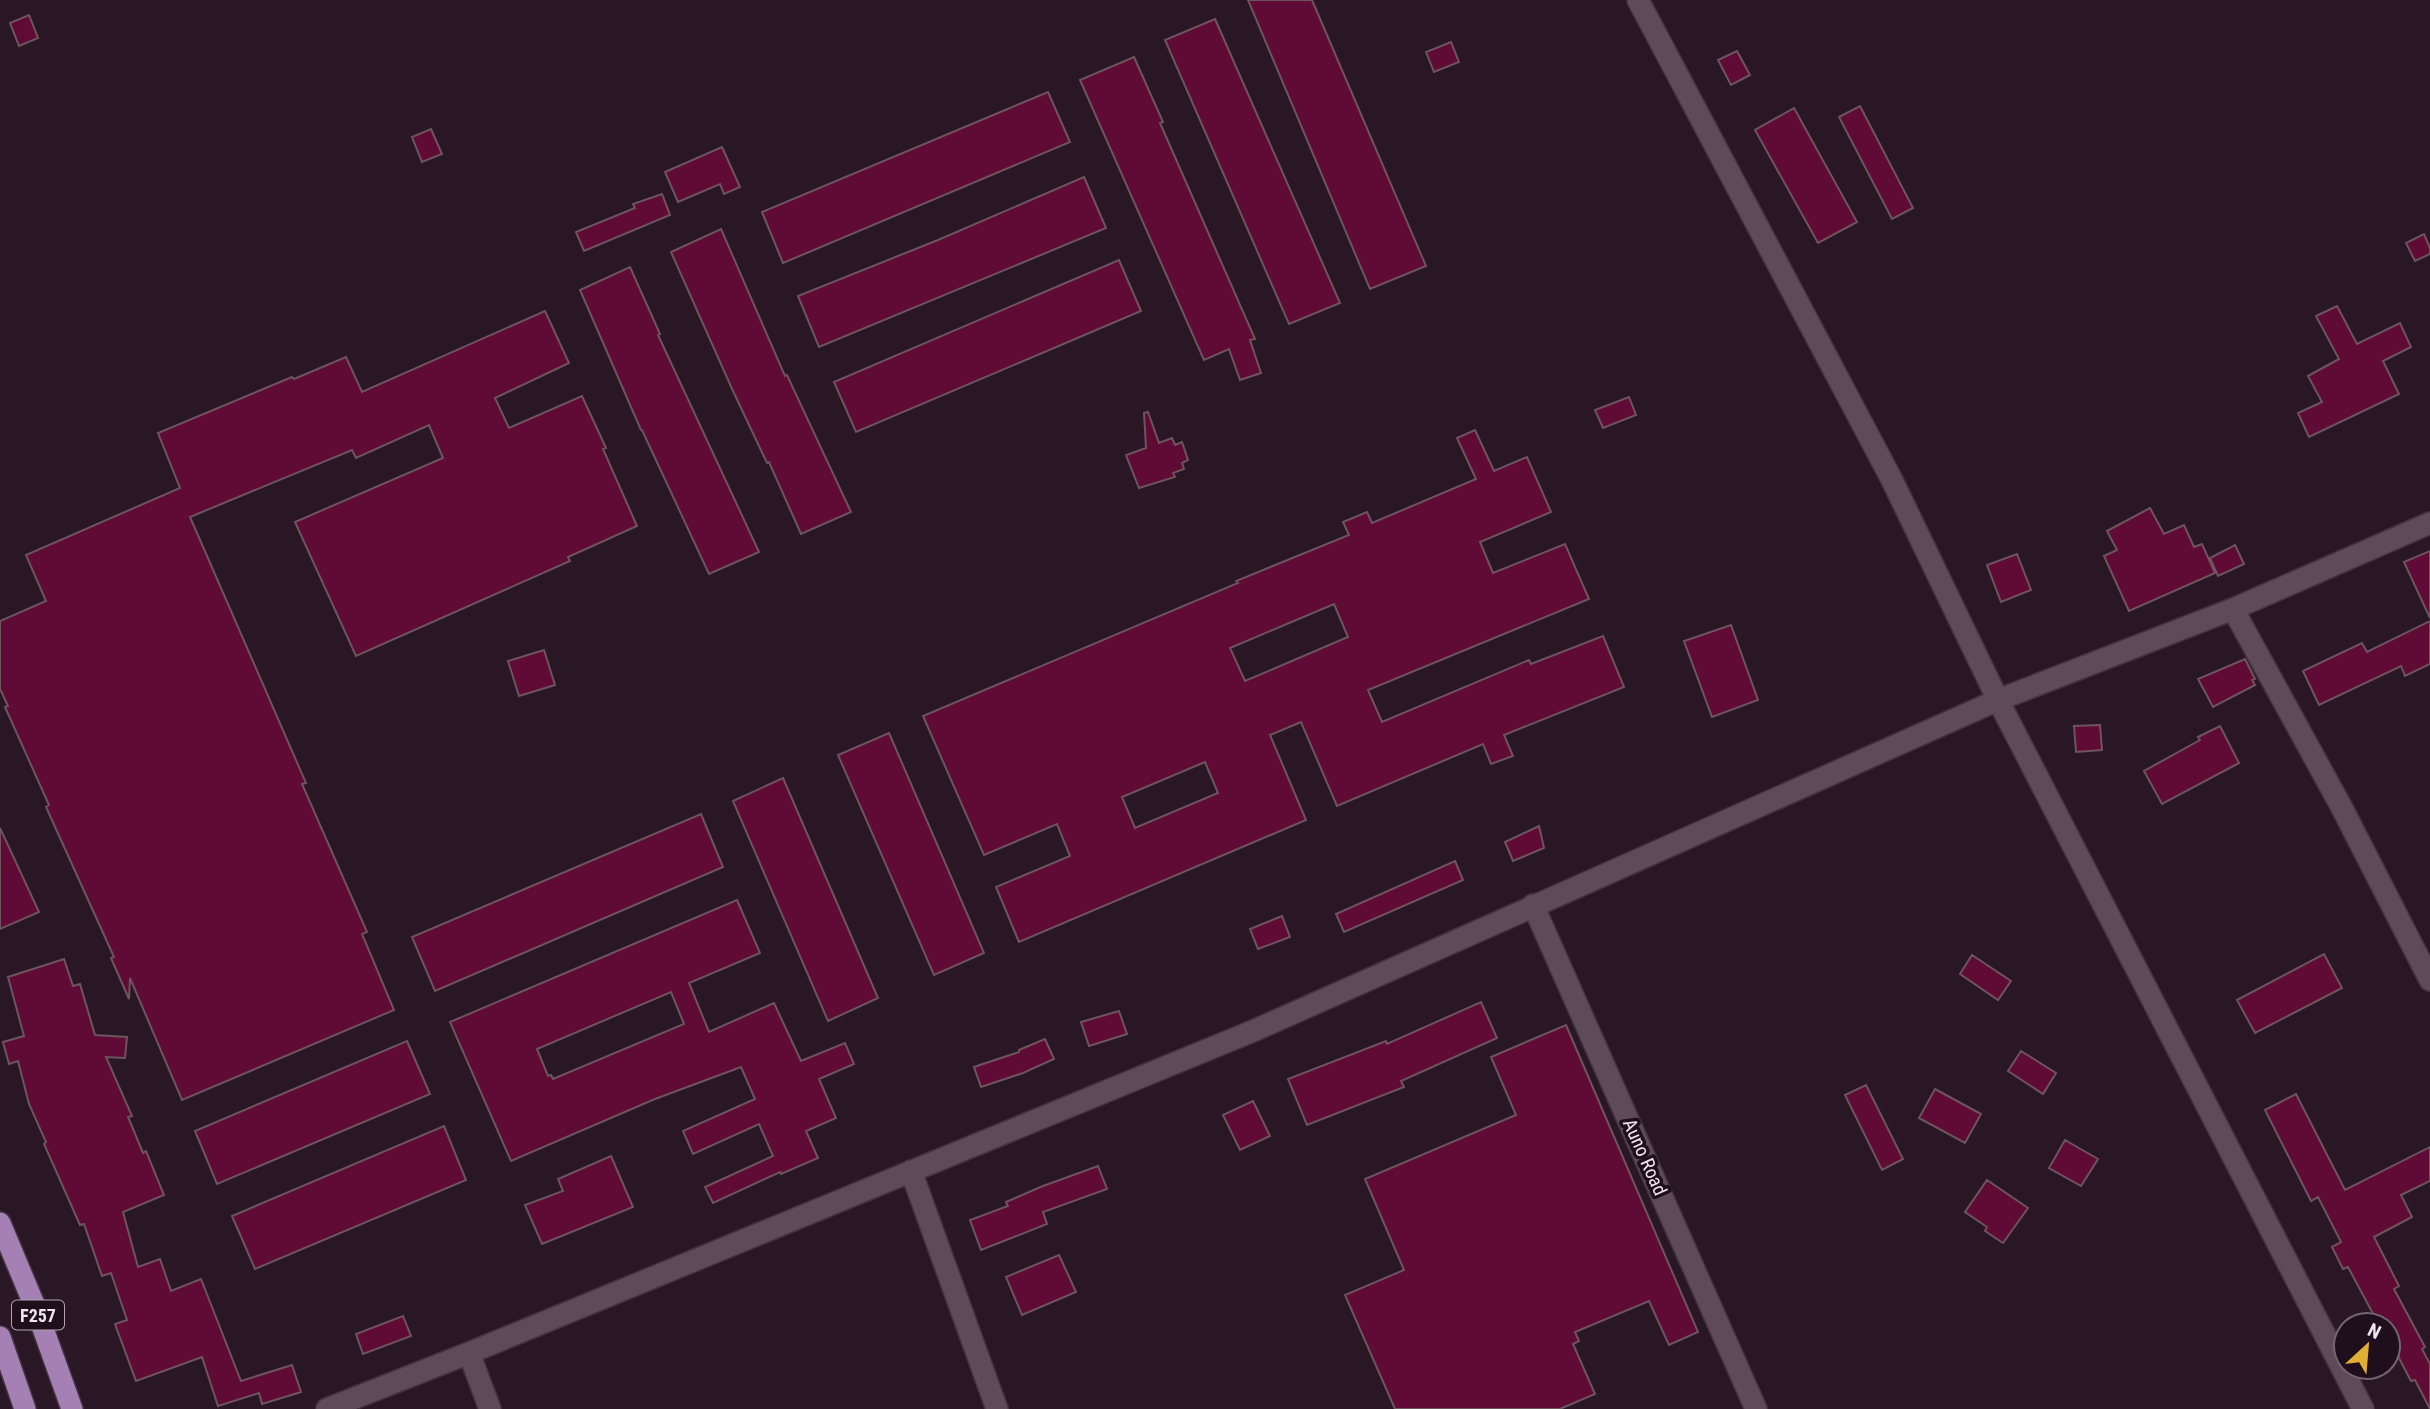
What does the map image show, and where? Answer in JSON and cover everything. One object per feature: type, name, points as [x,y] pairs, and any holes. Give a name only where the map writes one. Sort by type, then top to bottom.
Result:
[{"type":"main road","name":"F257","points":[[0,1223],[36,1309],[72,1409]]},
{"type":"main road","name":"F257","points":[[0,1337],[25,1409]]},
{"type":"street","points":[[1638,0],[1892,480],[1998,700],[2363,1409]]},
{"type":"street","points":[[327,1409],[1253,1031],[1998,700],[2233,609],[2430,523]]},
{"type":"street","points":[[2233,609],[2342,808],[2430,980]]},
{"type":"street","name":"Auno Road","points":[[1533,905],[1756,1409]]},
{"type":"street","points":[[911,1171],[997,1409]]},
{"type":"street","points":[[469,1353],[490,1409]]},
{"type":"building","points":[[1248,0],[1312,0],[1426,266],[1370,289]]},
{"type":"building","points":[[29,15],[38,38],[19,46],[10,23]]},
{"type":"building","points":[[1215,19],[1340,303],[1289,324],[1165,40]]},
{"type":"building","points":[[1451,42],[1459,62],[1434,72],[1426,52]]},
{"type":"building","points":[[1737,51],[1750,75],[1731,85],[1718,60]]},
{"type":"building","points":[[1134,57],[1163,122],[1160,123],[1255,339],[1250,340],[1261,373],[1240,380],[1229,349],[1204,360],[1080,80]]},
{"type":"building","points":[[1048,92],[1070,142],[783,263],[762,212]]},
{"type":"building","points":[[1860,106],[1913,208],[1892,219],[1839,117]]},
{"type":"building","points":[[1794,108],[1857,222],[1818,243],[1755,130]]},
{"type":"building","points":[[431,129],[442,154],[422,162],[412,137]]},
{"type":"building","points":[[722,147],[740,187],[724,194],[720,184],[678,202],[665,172]]},
{"type":"building","points":[[1084,177],[1106,228],[819,347],[798,296]]},
{"type":"building","points":[[662,194],[670,215],[584,251],[576,232],[635,208],[633,204]]},
{"type":"building","points":[[721,229],[785,376],[787,375],[851,512],[801,534],[671,252]]},
{"type":"building","points":[[2424,234],[2430,254],[2415,261],[2406,243]]},
{"type":"building","points":[[1119,260],[1141,311],[856,432],[834,382]]},
{"type":"building","points":[[630,267],[660,334],[658,335],[759,552],[709,574],[641,430],[580,290]]},
{"type":"building","points":[[2337,306],[2357,344],[2400,323],[2411,347],[2383,361],[2399,394],[2309,437],[2298,413],[2322,402],[2308,376],[2339,359],[2316,316]]},
{"type":"building","points":[[545,311],[569,363],[495,398],[509,428],[582,396],[637,526],[568,557],[570,561],[356,656],[295,522],[443,458],[429,425],[356,458],[352,450],[190,517],[306,783],[302,784],[367,932],[362,934],[394,1010],[182,1100],[130,978],[129,999],[111,958],[114,957],[46,807],[49,805],[5,707],[8,706],[0,689],[0,621],[46,601],[26,555],[180,488],[158,433],[346,357],[362,392]]},
{"type":"building","points":[[1629,397],[1636,415],[1603,428],[1595,410]]},
{"type":"building","points":[[1148,412],[1159,443],[1172,438],[1175,445],[1182,442],[1188,460],[1182,463],[1184,469],[1173,473],[1175,477],[1139,488],[1126,455],[1146,448],[1144,413]]},
{"type":"building","points":[[1475,430],[1494,471],[1527,457],[1551,512],[1480,542],[1493,573],[1565,544],[1589,599],[1368,690],[1382,722],[1529,660],[1531,664],[1603,636],[1624,687],[1504,735],[1513,756],[1491,764],[1483,744],[1337,806],[1301,722],[1270,735],[1306,820],[1019,942],[996,887],[1070,856],[1057,824],[984,855],[923,716],[1349,535],[1343,522],[1367,512],[1372,523],[1476,479],[1457,438]],"holes":[[[1334,604],[1348,637],[1245,681],[1230,648]],[[1205,762],[1218,793],[1135,828],[1122,797]]]},
{"type":"building","points":[[2150,508],[2164,534],[2184,525],[2194,547],[2202,544],[2215,573],[2129,611],[2104,556],[2117,550],[2107,531]]},
{"type":"building","points":[[2235,545],[2244,564],[2218,576],[2210,558]]},
{"type":"building","points":[[2430,551],[2430,618],[2404,562]]},
{"type":"building","points":[[2017,554],[2031,590],[2001,602],[1987,565]]},
{"type":"building","points":[[2430,621],[2430,664],[2405,676],[2401,666],[2319,705],[2303,671],[2362,643],[2367,652]]},
{"type":"building","points":[[1731,625],[1758,700],[1712,717],[1684,641]]},
{"type":"building","points":[[544,650],[555,685],[519,696],[508,661]]},
{"type":"building","points":[[2245,659],[2255,679],[2252,680],[2255,685],[2213,707],[2198,679]]},
{"type":"building","points":[[2100,725],[2102,750],[2076,752],[2074,726]]},
{"type":"building","points":[[2220,726],[2239,763],[2162,804],[2144,771]]},
{"type":"building","points":[[889,733],[984,953],[934,975],[838,755]]},
{"type":"building","points":[[783,778],[878,998],[828,1021],[733,801]]},
{"type":"building","points":[[701,814],[723,867],[435,991],[412,937]]},
{"type":"building","points":[[1539,826],[1544,848],[1513,861],[1505,842]]},
{"type":"building","points":[[0,828],[39,912],[0,929]]},
{"type":"building","points":[[1455,861],[1463,880],[1344,932],[1336,914]]},
{"type":"building","points":[[737,900],[760,953],[689,983],[709,1032],[774,1003],[801,1061],[845,1043],[854,1064],[819,1079],[836,1118],[806,1131],[818,1158],[781,1174],[780,1172],[713,1203],[705,1187],[773,1156],[759,1124],[693,1154],[683,1131],[755,1099],[741,1067],[655,1099],[511,1161],[450,1022]],"holes":[[[671,992],[684,1024],[553,1079],[551,1075],[548,1076],[537,1049]]]},
{"type":"building","points":[[1282,916],[1290,937],[1258,949],[1250,929]]},
{"type":"building","points":[[2324,954],[2342,988],[2255,1033],[2237,1000]]},
{"type":"building","points":[[1972,955],[2011,981],[1998,1000],[1960,974]]},
{"type":"building","points":[[64,959],[73,986],[80,984],[95,1035],[127,1037],[125,1058],[106,1057],[132,1116],[128,1117],[143,1153],[146,1151],[164,1195],[123,1212],[138,1267],[160,1259],[171,1291],[201,1279],[241,1381],[292,1365],[301,1392],[262,1404],[259,1393],[218,1406],[202,1357],[136,1381],[115,1324],[127,1320],[111,1273],[102,1276],[84,1224],[80,1225],[44,1144],[46,1142],[29,1104],[18,1061],[9,1064],[3,1042],[24,1036],[8,977]]},
{"type":"building","points":[[1481,1002],[1497,1038],[1401,1081],[1404,1087],[1307,1125],[1288,1079],[1386,1041],[1387,1044]]},
{"type":"building","points":[[1119,1011],[1127,1034],[1089,1046],[1081,1022]]},
{"type":"building","points":[[1566,1025],[1698,1332],[1669,1345],[1649,1301],[1575,1332],[1579,1341],[1573,1344],[1595,1394],[1560,1409],[1395,1409],[1345,1295],[1404,1270],[1365,1179],[1516,1115],[1491,1057]]},
{"type":"building","points":[[1045,1039],[1054,1059],[981,1087],[974,1067],[1019,1052]]},
{"type":"building","points":[[407,1041],[430,1094],[217,1184],[195,1131]]},
{"type":"building","points":[[2021,1051],[2056,1073],[2043,1094],[2008,1071]]},
{"type":"building","points":[[1866,1085],[1903,1159],[1882,1170],[1845,1095]]},
{"type":"building","points":[[1935,1089],[1981,1114],[1965,1143],[1919,1118]]},
{"type":"building","points":[[2296,1094],[2345,1190],[2430,1147],[2430,1181],[2401,1195],[2412,1217],[2374,1237],[2399,1286],[2394,1289],[2425,1347],[2422,1349],[2430,1364],[2430,1409],[2415,1380],[2411,1381],[2402,1364],[2402,1311],[2372,1311],[2348,1267],[2343,1269],[2332,1247],[2341,1242],[2318,1197],[2311,1201],[2265,1110]]},
{"type":"building","points":[[1253,1101],[1270,1136],[1240,1150],[1223,1115]]},
{"type":"building","points":[[444,1126],[466,1180],[255,1269],[232,1216]]},
{"type":"building","points":[[2065,1140],[2098,1159],[2081,1186],[2049,1168]]},
{"type":"building","points":[[611,1156],[633,1207],[542,1244],[525,1205],[563,1191],[558,1179]]},
{"type":"building","points":[[1098,1166],[1107,1189],[1043,1212],[1047,1224],[981,1250],[970,1220],[1008,1206],[1006,1202],[1043,1186]]},
{"type":"building","points":[[1987,1180],[2028,1208],[2003,1243],[1985,1231],[1987,1227],[1965,1212]]},
{"type":"building","points":[[1059,1255],[1076,1292],[1022,1315],[1006,1277]]},
{"type":"building","points":[[403,1316],[411,1336],[363,1354],[356,1334]]}]
